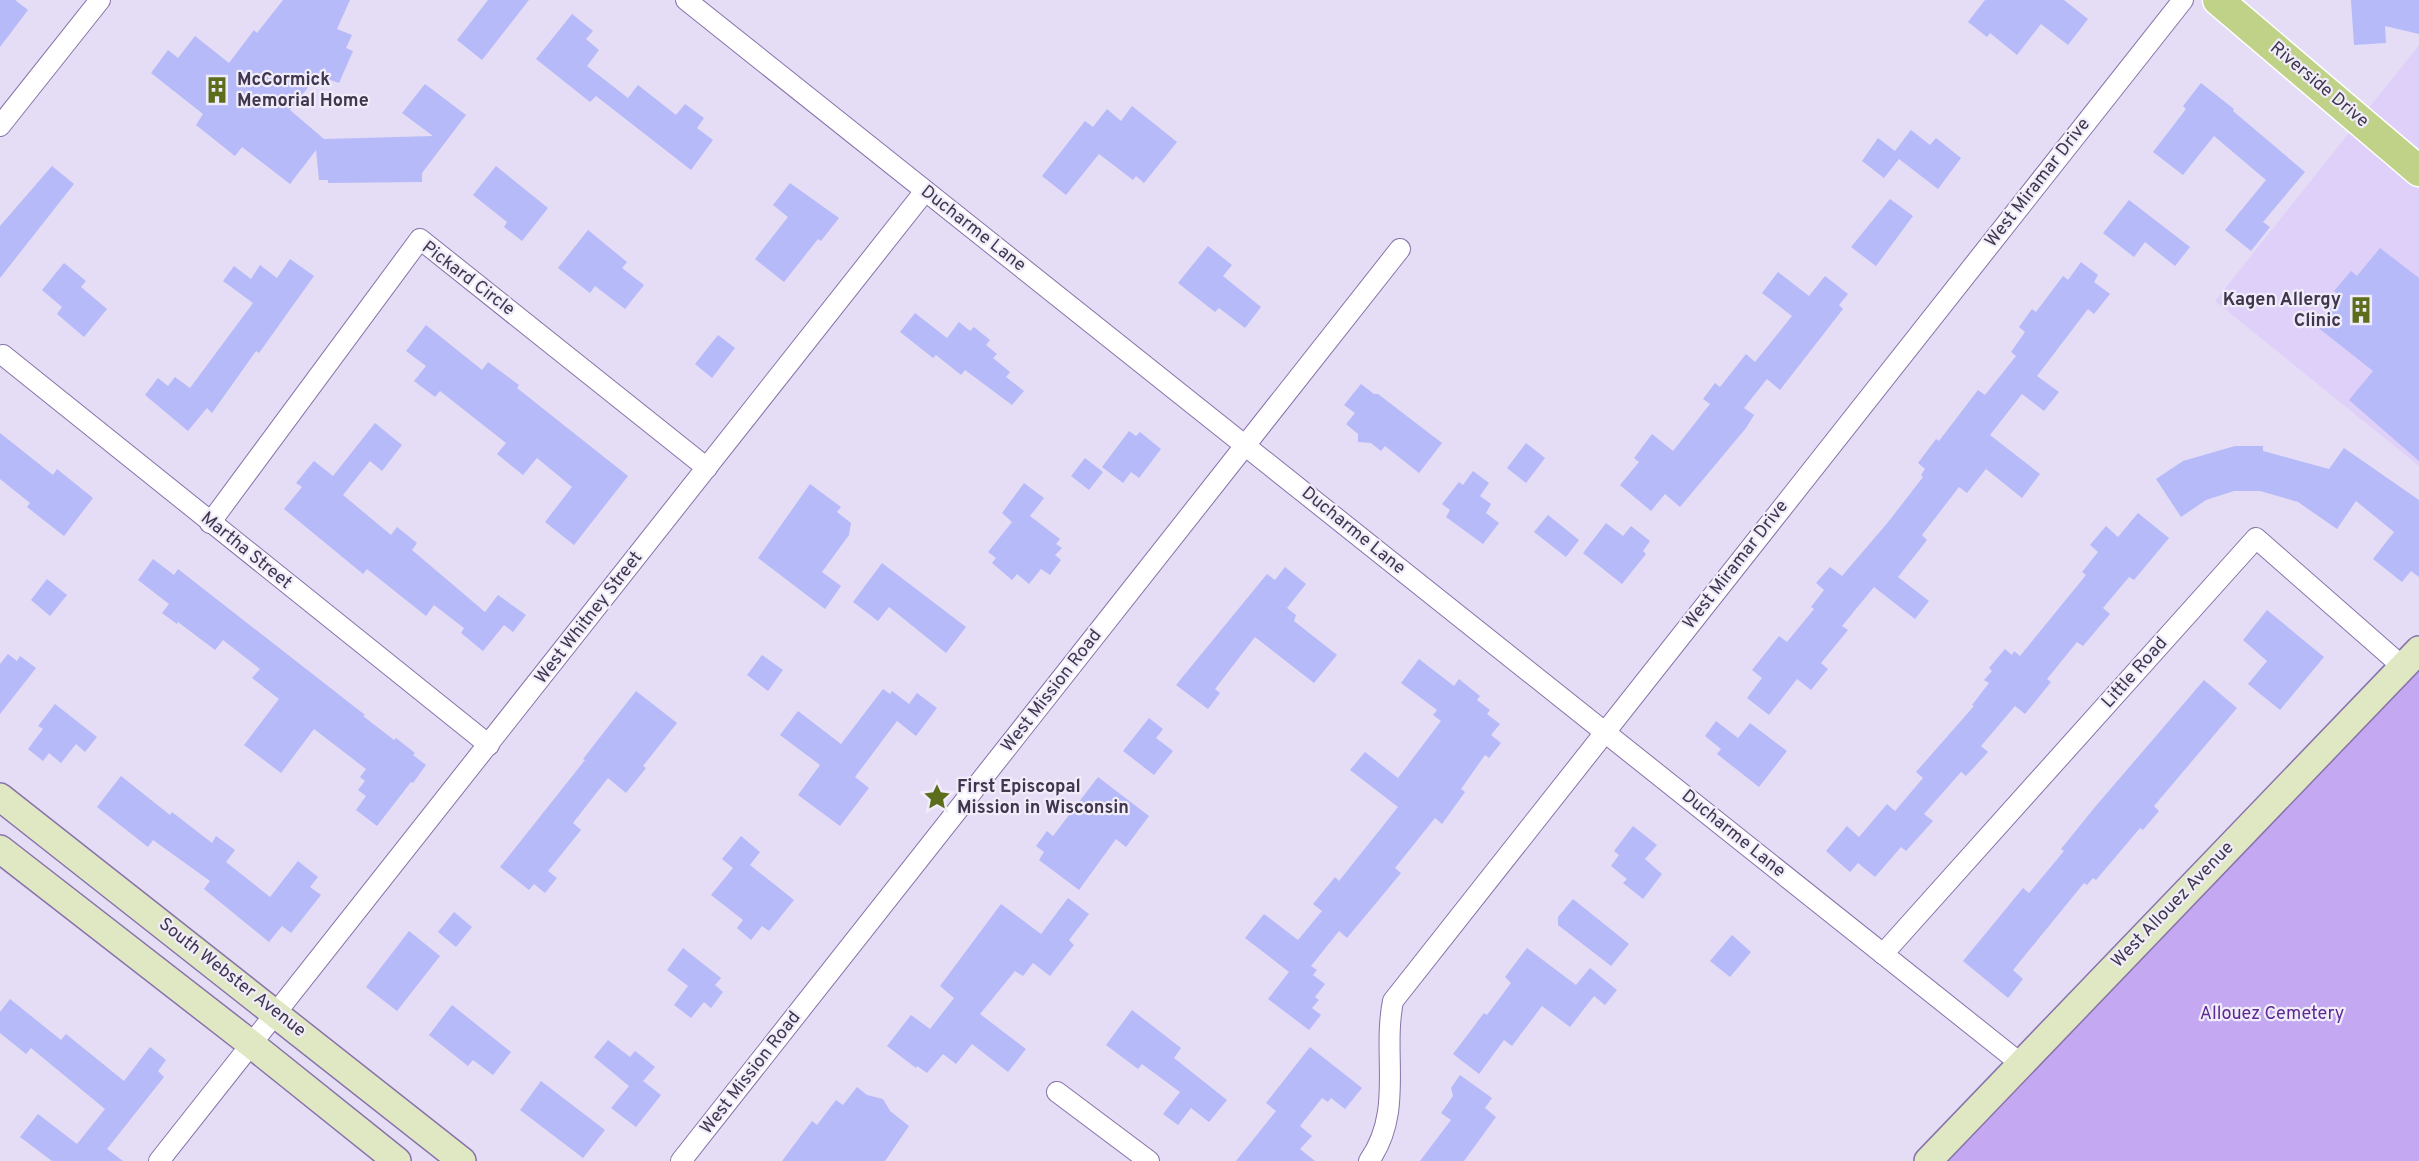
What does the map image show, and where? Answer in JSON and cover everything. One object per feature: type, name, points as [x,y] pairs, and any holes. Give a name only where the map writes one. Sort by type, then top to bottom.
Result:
[{"type":"main road","name":"Riverside Drive","points":[[2218,0],[2419,171]]},
{"type":"main road","name":"West Allouez Avenue","points":[[1928,1161],[2411,659]]},
{"type":"main road","name":"South Webster Avenue","points":[[0,797],[462,1161]]},
{"type":"main road","points":[[0,849],[398,1161]]},
{"type":"street","points":[[0,126],[100,0]]},
{"type":"street","name":"Ducharme Lane","points":[[686,0],[2020,1063]]},
{"type":"street","name":"West Miramar Drive","points":[[1369,1161],[1381,1138],[1390,1107],[1389,1020],[1393,1001],[2183,0]]},
{"type":"street","name":"West Whitney Street","points":[[159,1161],[925,191]]},
{"type":"street","name":"Pickard Circle","points":[[210,523],[420,238],[707,468]]},
{"type":"street","name":"West Mission Road","points":[[681,1161],[1400,249]]},
{"type":"street","name":"Martha Street","points":[[3,355],[489,746]]},
{"type":"street","name":"Little Road","points":[[1883,954],[2256,538],[2411,659]]},
{"type":"street","points":[[1057,1092],[1149,1161]]},
{"type":"shaded area","points":[[2419,45],[2419,466],[2215,301]]},
{"type":"green space","name":"Allouez Cemetery","points":[[2419,650],[2419,1161],[1928,1161]]},
{"type":"building","points":[[0,0],[15,0],[28,10],[0,47]]},
{"type":"building","name":"McCormick Memorial Home","points":[[283,0],[350,0],[337,29],[352,35],[346,48],[353,51],[339,83],[331,80],[310,85],[290,110],[324,139],[433,136],[402,113],[425,84],[466,115],[422,173],[422,182],[328,183],[328,180],[319,180],[316,150],[290,184],[242,147],[235,156],[196,125],[203,114],[151,73],[168,50],[178,58],[195,36],[229,63],[254,30],[257,33]]},
{"type":"building","points":[[488,0],[529,0],[482,60],[457,40]]},
{"type":"building","points":[[1985,0],[2064,0],[2088,19],[2068,45],[2041,24],[2017,55],[1990,33],[1987,37],[1968,22]]},
{"type":"building","points":[[2351,0],[2419,0],[2419,34],[2385,26],[2386,43],[2354,45]]},
{"type":"building","points":[[572,14],[593,31],[586,39],[599,50],[587,66],[628,98],[638,85],[676,115],[685,104],[704,118],[697,128],[713,140],[691,170],[596,96],[590,102],[536,59]]},
{"type":"building","points":[[2201,83],[2305,172],[2263,222],[2270,227],[2251,251],[2225,230],[2266,180],[2214,136],[2183,175],[2153,152],[2186,109],[2183,106]]},
{"type":"building","points":[[1132,106],[1177,142],[1144,183],[1136,176],[1133,180],[1099,154],[1066,195],[1042,176],[1085,121],[1093,127],[1107,109],[1121,121]]},
{"type":"building","points":[[1911,130],[1930,145],[1936,138],[1961,158],[1938,189],[1899,159],[1884,178],[1862,161],[1878,138],[1895,151]]},
{"type":"building","points":[[52,166],[74,184],[0,278],[0,226]]},
{"type":"building","points":[[496,166],[548,208],[522,241],[504,227],[507,222],[473,195]]},
{"type":"building","points":[[790,183],[839,218],[821,241],[818,239],[784,282],[755,259],[788,217],[773,205]]},
{"type":"building","points":[[1890,199],[1913,216],[1876,266],[1851,247]]},
{"type":"building","points":[[2129,200],[2190,247],[2175,266],[2145,242],[2134,257],[2103,233]]},
{"type":"building","points":[[588,230],[627,262],[622,268],[644,285],[625,309],[595,286],[590,293],[558,268]]},
{"type":"building","points":[[1208,246],[1232,265],[1223,276],[1261,307],[1245,328],[1219,308],[1215,312],[1178,283]]},
{"type":"building","points":[[2380,248],[2419,278],[2419,461],[2349,400],[2373,371],[2316,326],[2340,295],[2334,291],[2351,271],[2357,276]]},
{"type":"building","points":[[290,259],[314,276],[259,353],[256,351],[212,413],[207,408],[188,431],[145,395],[158,378],[168,386],[175,377],[190,388],[253,303],[223,281],[234,266],[251,279],[260,265],[277,278]]},
{"type":"building","points":[[2081,262],[2098,275],[2094,282],[2110,294],[2094,314],[2088,309],[2037,376],[2059,392],[2044,411],[2022,394],[1990,435],[2040,474],[2022,498],[1986,469],[1967,493],[1959,487],[1922,535],[1927,540],[1898,577],[1929,601],[1915,619],[1874,587],[1842,626],[1848,630],[1821,663],[1828,669],[1811,690],[1797,679],[1769,715],[1747,698],[1762,678],[1752,670],[1779,636],[1787,642],[1814,609],[1811,607],[1824,590],[1816,583],[1830,567],[1842,576],[1889,521],[1923,477],[1921,475],[1925,469],[1918,463],[1936,439],[1939,441],[1978,390],[1985,395],[2016,356],[2011,352],[2025,332],[2019,327],[2032,309],[2036,312],[2063,276],[2068,280]]},
{"type":"building","points":[[64,263],[86,281],[81,287],[107,309],[84,337],[57,314],[62,307],[42,290]]},
{"type":"building","points":[[1778,272],[1809,296],[1825,276],[1848,294],[1839,305],[1843,309],[1780,390],[1767,379],[1744,408],[1754,415],[1746,428],[1680,507],[1665,494],[1651,511],[1620,485],[1639,462],[1634,458],[1652,434],[1673,451],[1710,404],[1703,399],[1715,383],[1720,387],[1746,354],[1755,362],[1792,316],[1762,293]]},
{"type":"building","points":[[915,313],[947,338],[959,322],[970,331],[974,327],[990,340],[986,345],[997,354],[993,358],[1010,372],[1006,377],[1024,391],[1012,405],[965,370],[961,375],[936,355],[933,358],[900,332]]},
{"type":"building","points":[[426,325],[482,370],[488,362],[519,385],[517,388],[628,476],[574,545],[545,522],[572,487],[537,458],[523,475],[497,454],[506,443],[440,391],[435,397],[414,381],[426,366],[406,351]]},
{"type":"building","points":[[718,335],[735,348],[712,378],[695,364]]},
{"type":"building","points":[[1361,384],[1374,394],[1378,394],[1442,443],[1419,473],[1385,446],[1381,451],[1371,443],[1358,442],[1358,434],[1346,424],[1355,413],[1344,405]]},
{"type":"building","points":[[375,423],[402,445],[382,471],[370,461],[343,495],[391,535],[397,527],[417,543],[412,550],[485,612],[498,595],[526,615],[513,632],[504,625],[483,651],[461,633],[464,628],[434,605],[426,616],[367,569],[363,574],[284,509],[302,487],[296,483],[314,461],[333,476]]},
{"type":"building","points":[[1129,431],[1136,436],[1140,432],[1161,449],[1139,478],[1131,472],[1123,483],[1102,467]]},
{"type":"building","points":[[0,433],[53,475],[57,469],[93,498],[64,536],[27,507],[30,503],[0,479]]},
{"type":"building","points":[[1526,443],[1545,458],[1526,483],[1507,468]]},
{"type":"building","points":[[2235,446],[2263,446],[2263,451],[2329,469],[2344,448],[2419,500],[2419,577],[2411,571],[2402,582],[2373,559],[2394,532],[2356,501],[2337,529],[2298,502],[2260,491],[2234,491],[2206,500],[2181,517],[2156,479],[2183,461]]},
{"type":"building","points":[[1085,458],[1103,472],[1089,490],[1071,476]]},
{"type":"building","points":[[1473,471],[1489,483],[1480,496],[1491,504],[1486,513],[1499,523],[1483,544],[1446,517],[1450,510],[1442,504],[1459,482],[1463,485]]},
{"type":"building","points":[[1024,483],[1044,498],[1030,516],[1060,539],[1056,544],[1062,548],[1055,555],[1061,560],[1050,575],[1041,569],[1029,584],[1017,574],[1012,580],[992,563],[996,558],[988,552],[1012,522],[1002,513]]},
{"type":"building","points":[[810,484],[841,507],[837,512],[851,523],[849,535],[822,572],[841,586],[825,609],[758,558]]},
{"type":"building","points":[[2138,513],[2169,538],[2134,580],[2129,577],[2103,608],[2110,614],[2083,646],[2077,642],[2047,679],[2051,682],[2025,714],[2015,706],[1981,746],[1988,752],[1966,776],[1961,772],[1924,814],[1933,821],[1906,851],[1901,847],[1875,877],[1858,863],[1850,872],[1826,851],[1847,826],[1859,837],[1887,804],[1895,811],[1923,778],[1916,772],[1974,706],[1972,705],[1989,683],[1984,680],[1992,671],[1989,668],[2005,649],[2012,655],[2014,651],[2020,656],[2086,575],[2082,572],[2098,552],[2090,545],[2106,526],[2118,537]]},
{"type":"building","points":[[1548,515],[1579,540],[1566,557],[1534,532]]},
{"type":"building","points":[[1606,523],[1623,536],[1631,526],[1650,541],[1643,551],[1646,554],[1622,584],[1583,553]]},
{"type":"building","points":[[153,559],[174,575],[178,569],[365,715],[363,716],[415,753],[413,755],[426,765],[377,826],[356,810],[366,796],[358,790],[365,781],[360,777],[366,769],[314,729],[281,773],[244,745],[279,699],[252,678],[260,669],[223,640],[215,650],[162,613],[169,604],[138,580]]},
{"type":"building","points":[[882,563],[966,627],[946,653],[889,607],[878,621],[853,602]]},
{"type":"building","points":[[1285,567],[1306,584],[1287,608],[1296,615],[1294,621],[1337,655],[1314,683],[1255,637],[1215,689],[1220,693],[1208,709],[1176,685],[1267,574],[1275,580]]},
{"type":"building","points":[[47,579],[67,595],[50,616],[31,600]]},
{"type":"building","points":[[2267,610],[2324,657],[2280,710],[2248,684],[2267,661],[2243,640]]},
{"type":"building","points":[[8,654],[17,661],[20,656],[36,668],[0,714],[0,664]]},
{"type":"building","points":[[762,655],[783,670],[768,691],[747,675]]},
{"type":"building","points":[[1419,659],[1454,686],[1459,679],[1480,696],[1477,700],[1490,710],[1487,714],[1500,724],[1491,735],[1501,743],[1489,758],[1485,755],[1461,789],[1465,792],[1442,824],[1435,818],[1395,868],[1401,873],[1347,938],[1339,931],[1311,966],[1317,970],[1313,975],[1325,984],[1315,997],[1319,1000],[1312,1008],[1321,1015],[1309,1030],[1268,999],[1289,972],[1245,938],[1264,914],[1298,940],[1322,911],[1313,904],[1335,877],[1339,881],[1398,807],[1350,770],[1365,752],[1398,778],[1441,721],[1433,715],[1437,710],[1401,683]]},
{"type":"building","points":[[2204,680],[2237,708],[2154,806],[2159,811],[2143,830],[2140,828],[2096,880],[2093,878],[2087,885],[2084,883],[2013,970],[2023,979],[2008,998],[1963,961],[2023,888],[2029,893],[2064,851],[2061,849],[2095,807]]},
{"type":"building","points":[[883,689],[890,694],[892,691],[909,704],[917,693],[937,708],[916,736],[897,721],[855,777],[869,788],[840,826],[798,795],[820,765],[780,735],[798,711],[841,744]]},
{"type":"building","points":[[636,691],[677,723],[643,766],[646,768],[626,793],[608,778],[573,823],[581,830],[548,871],[557,878],[545,893],[534,884],[529,890],[500,867],[585,760],[583,759]]},
{"type":"building","points":[[55,704],[97,737],[85,752],[76,744],[61,763],[49,753],[43,761],[28,749],[43,729],[38,726]]},
{"type":"building","points":[[1149,718],[1163,729],[1156,738],[1173,751],[1154,775],[1123,751]]},
{"type":"building","points":[[1716,721],[1738,738],[1750,723],[1787,751],[1759,787],[1717,754],[1721,749],[1705,736]]},
{"type":"building","points":[[121,776],[170,815],[172,812],[212,843],[216,836],[235,850],[226,862],[270,897],[298,861],[318,877],[310,887],[321,895],[291,933],[282,926],[269,942],[204,889],[210,881],[153,840],[148,847],[97,807]]},
{"type":"building","points":[[1098,777],[1149,816],[1126,847],[1116,839],[1079,890],[1039,860],[1044,852],[1036,846],[1047,831],[1053,836]]},
{"type":"building","points":[[1633,826],[1657,845],[1645,859],[1662,874],[1643,899],[1623,883],[1627,879],[1611,866],[1619,855],[1614,851]]},
{"type":"building","points":[[741,836],[760,852],[750,865],[794,900],[769,931],[762,926],[751,940],[737,928],[743,920],[711,895],[733,868],[722,859]]},
{"type":"building","points":[[1068,898],[1089,914],[1069,940],[1074,945],[1050,976],[1033,963],[1023,976],[1015,971],[980,1014],[1026,1049],[1008,1072],[972,1044],[956,1064],[943,1054],[927,1073],[917,1066],[916,1068],[887,1046],[911,1015],[930,1029],[954,998],[940,986],[1001,904],[1041,934]]},
{"type":"building","points":[[1573,899],[1629,944],[1611,966],[1558,925],[1558,917]]},
{"type":"building","points":[[454,912],[472,927],[456,947],[438,932]]},
{"type":"building","points":[[409,931],[440,956],[397,1011],[366,987]]},
{"type":"building","points":[[1732,935],[1751,952],[1730,977],[1710,961]]},
{"type":"building","points":[[683,948],[721,978],[715,985],[723,992],[711,1008],[704,1002],[691,1018],[674,1005],[688,986],[667,970]]},
{"type":"building","points":[[1527,948],[1576,985],[1590,968],[1617,990],[1605,1005],[1594,996],[1570,1027],[1542,1006],[1512,1046],[1504,1040],[1479,1074],[1453,1054],[1484,1013],[1487,1015],[1511,983],[1505,977]]},
{"type":"building","points":[[10,999],[61,1040],[66,1034],[124,1081],[150,1047],[166,1060],[158,1071],[164,1077],[107,1149],[123,1161],[52,1161],[20,1137],[38,1114],[77,1144],[105,1109],[31,1048],[26,1054],[0,1033],[0,1012]]},
{"type":"building","points":[[452,1005],[511,1052],[493,1075],[473,1060],[468,1066],[429,1035]]},
{"type":"building","points":[[1132,1010],[1181,1048],[1174,1058],[1227,1100],[1209,1122],[1191,1108],[1178,1125],[1163,1114],[1180,1092],[1142,1064],[1138,1069],[1106,1045]]},
{"type":"building","points":[[608,1040],[630,1057],[635,1051],[655,1067],[643,1081],[661,1095],[636,1127],[611,1108],[629,1086],[594,1057]]},
{"type":"building","points":[[1310,1047],[1362,1088],[1345,1109],[1331,1098],[1328,1102],[1322,1098],[1300,1126],[1312,1136],[1300,1149],[1315,1161],[1236,1161],[1276,1111],[1266,1103]]},
{"type":"building","points":[[1460,1075],[1492,1098],[1485,1108],[1496,1117],[1464,1161],[1420,1161],[1451,1120],[1441,1113],[1453,1096],[1451,1088]]},
{"type":"building","points":[[541,1081],[605,1130],[583,1158],[520,1110]]},
{"type":"building","points":[[857,1087],[867,1095],[883,1099],[890,1111],[909,1126],[885,1161],[782,1161],[812,1121],[817,1125],[836,1100],[843,1105]]},
{"type":"place","name":"McCormick Memorial Home","points":[[217,90]]},
{"type":"place","name":"Kagen Allergy Clinic","points":[[2361,310]]},
{"type":"place","name":"First Episcopal Mission in Wisconsin","points":[[937,797]]}]
